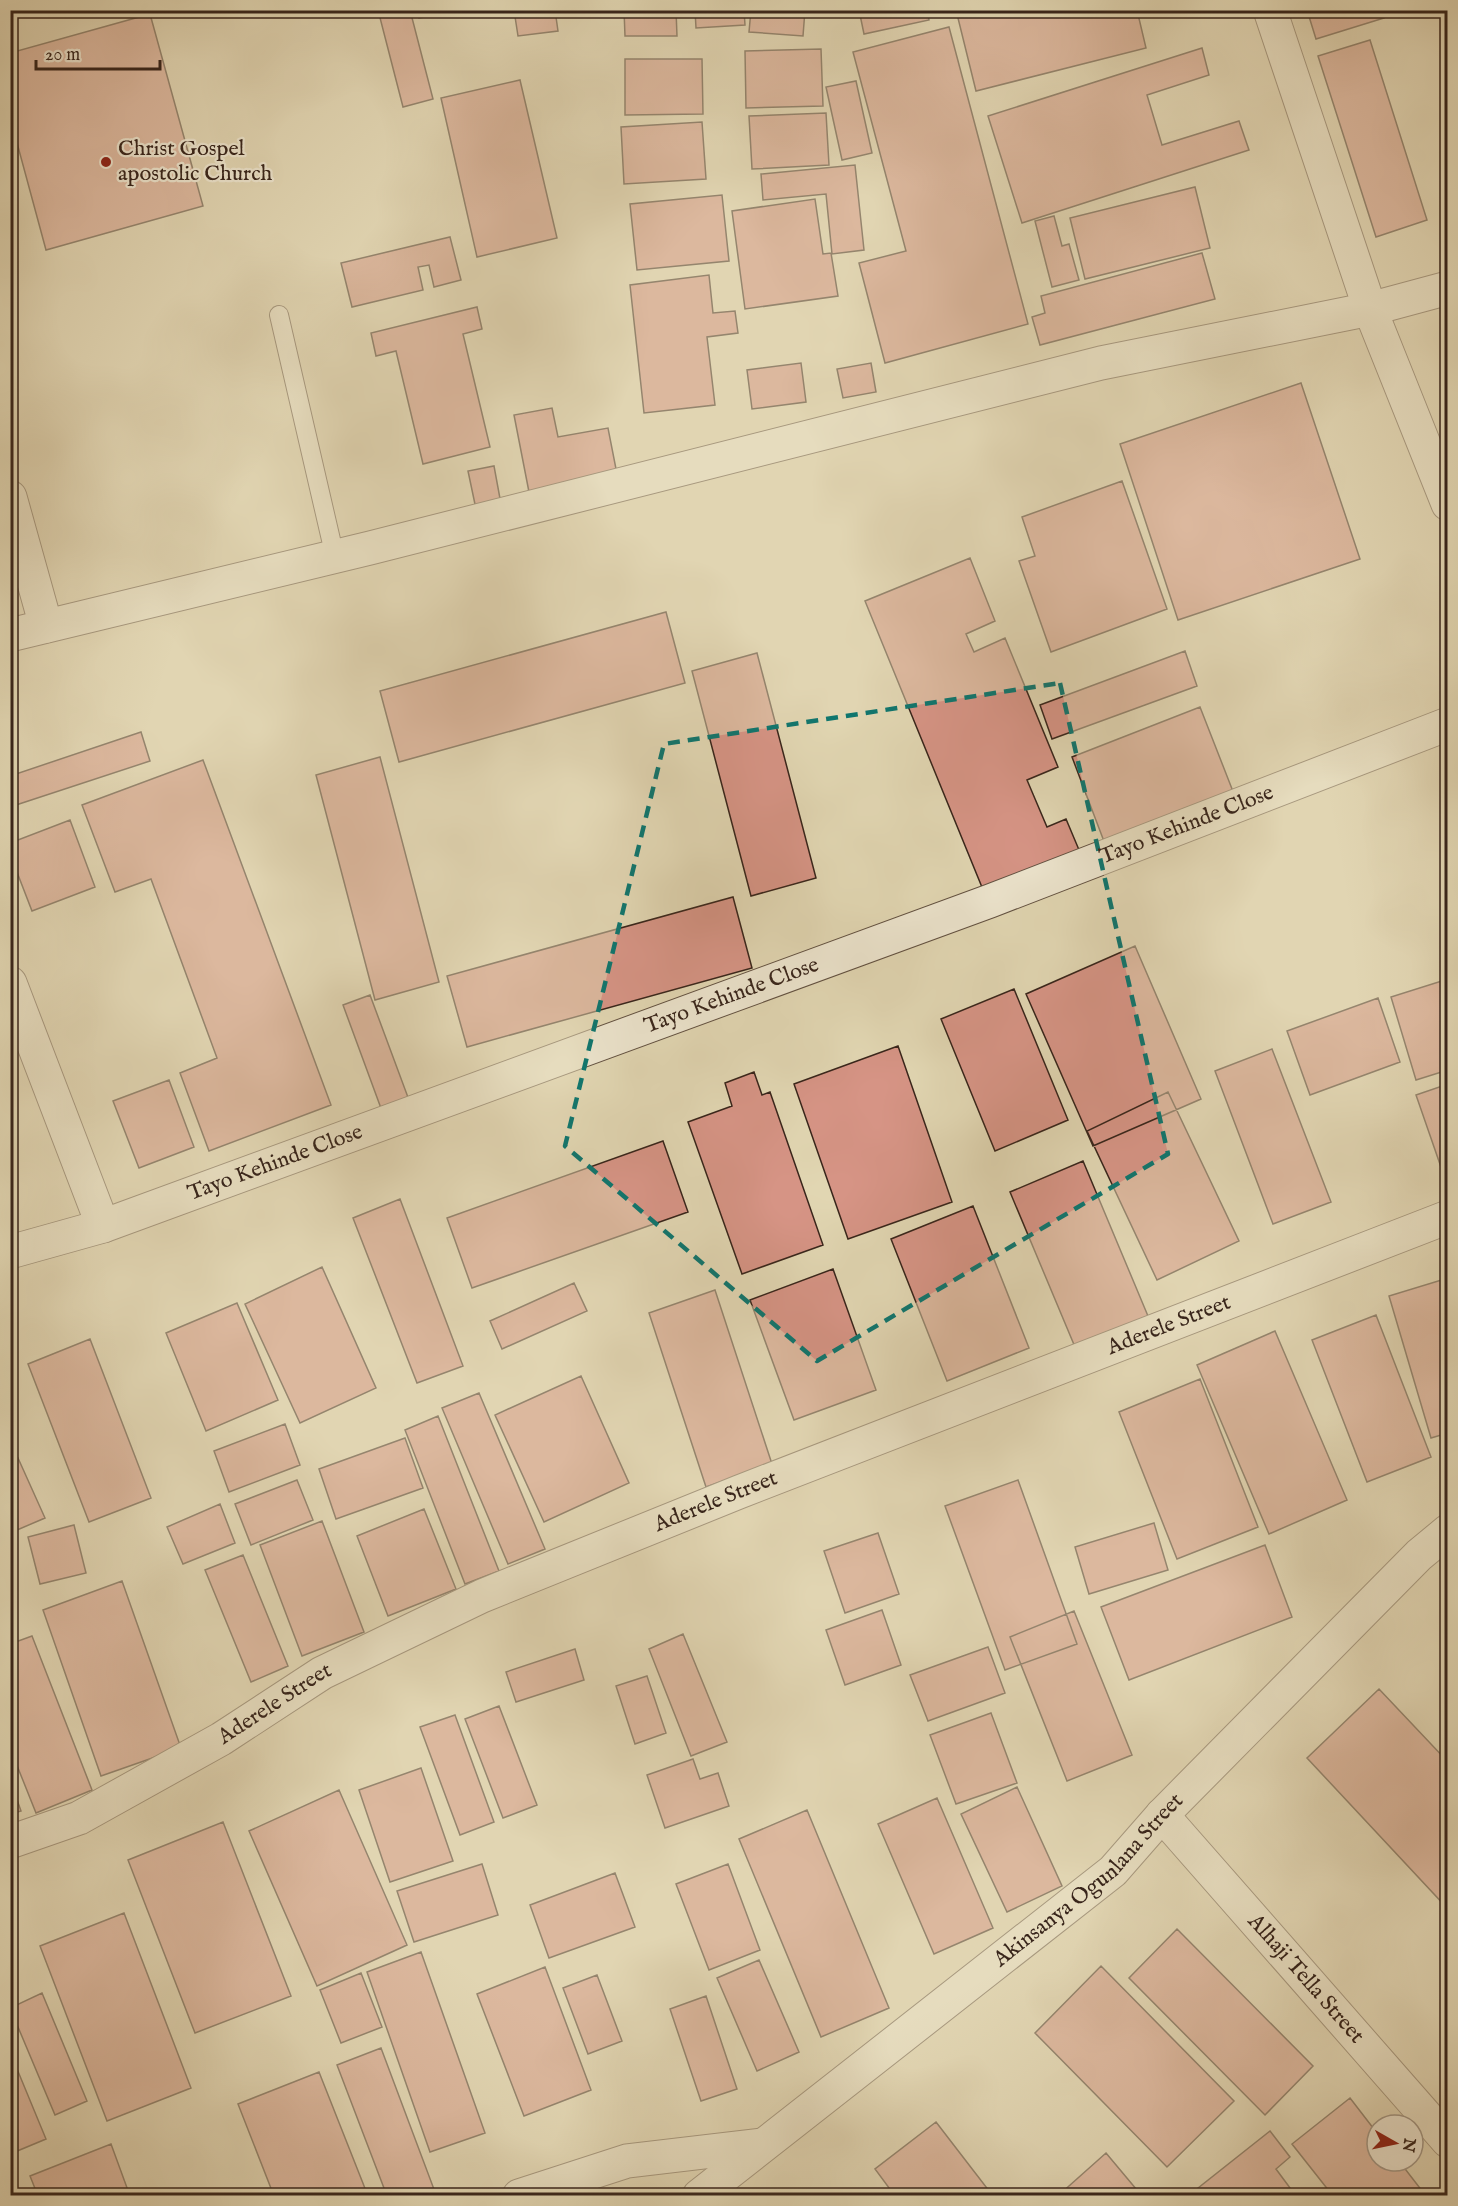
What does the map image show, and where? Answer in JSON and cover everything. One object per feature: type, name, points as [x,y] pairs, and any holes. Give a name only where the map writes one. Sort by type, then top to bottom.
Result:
[{"type":"street","points":[[1270,10],[1370,309],[1448,504]]},
{"type":"street","points":[[10,635],[335,557],[1101,363],[1370,309],[1448,288]]},
{"type":"street","points":[[10,497],[46,626]]},
{"type":"street","name":"Tayo Kehinde Close","points":[[10,1252],[103,1226],[990,901],[1448,724]]},
{"type":"street","points":[[10,982],[103,1226]]},
{"type":"street","name":"Aderele Street","points":[[10,1842],[79,1818],[221,1739],[322,1673],[482,1596],[739,1492],[1448,1217]]},
{"type":"street","name":"Akinsanya Ogunlana Street","points":[[699,2196],[1113,1871],[1162,1815],[1419,1555],[1448,1531]]},
{"type":"street","name":"Alhaji Tella Street","points":[[1162,1815],[1448,2141]]},
{"type":"street","points":[[519,2196],[627,2161],[764,2145]]},
{"type":"lane","points":[[279,315],[335,557]]},
{"type":"highlighted area","points":[[1060,683],[1168,1154],[817,1361],[565,1146],[664,744]]},
{"type":"building","points":[[378,10],[410,10],[433,99],[403,107]]},
{"type":"building","points":[[418,10],[474,10],[419,18]]},
{"type":"building","points":[[514,10],[555,10],[558,31],[518,36]]},
{"type":"building","points":[[624,10],[676,10],[677,36],[625,36]]},
{"type":"building","points":[[695,10],[744,10],[745,25],[696,28]]},
{"type":"building","points":[[751,10],[805,10],[803,36],[749,32]]},
{"type":"building","points":[[859,10],[927,10],[929,20],[864,34]]},
{"type":"building","points":[[956,10],[1137,10],[1146,48],[976,91]]},
{"type":"building","points":[[1307,10],[1381,10],[1384,18],[1316,39]]},
{"type":"building","name":"Christ Gospel apostolic Church","points":[[150,14],[203,206],[46,250],[10,117],[10,53]]},
{"type":"building","points":[[949,27],[1028,324],[885,363],[859,263],[906,251],[853,52]]},
{"type":"building","points":[[1370,40],[1427,220],[1376,237],[1318,56]]},
{"type":"building","points":[[1202,48],[1209,75],[1147,95],[1162,145],[1239,121],[1249,150],[1022,223],[988,116]]},
{"type":"building","points":[[821,49],[823,106],[746,108],[745,51]]},
{"type":"building","points":[[625,59],[702,59],[703,114],[625,115]]},
{"type":"building","points":[[520,80],[557,238],[477,257],[441,98]]},
{"type":"building","points":[[856,81],[872,153],[842,160],[826,87]]},
{"type":"building","points":[[1448,94],[1448,119],[1442,95]]},
{"type":"building","points":[[826,113],[829,165],[752,169],[749,116]]},
{"type":"building","points":[[702,122],[706,179],[624,184],[621,127]]},
{"type":"building","points":[[855,165],[864,250],[832,254],[826,194],[763,200],[761,174]]},
{"type":"building","points":[[1195,187],[1210,248],[1085,279],[1070,218]]},
{"type":"building","points":[[722,195],[729,261],[637,270],[630,204]]},
{"type":"building","points":[[815,199],[823,254],[831,253],[838,296],[745,309],[732,211]]},
{"type":"building","points":[[1054,216],[1062,246],[1069,244],[1079,280],[1052,287],[1035,221]]},
{"type":"building","points":[[450,237],[461,280],[434,287],[429,265],[418,267],[423,290],[352,307],[341,263]]},
{"type":"building","points":[[1202,253],[1215,299],[1040,345],[1032,317],[1045,313],[1041,296]]},
{"type":"building","points":[[709,275],[713,313],[735,311],[738,333],[707,337],[715,405],[644,413],[630,285]]},
{"type":"building","points":[[477,307],[482,329],[463,334],[490,447],[423,464],[396,351],[376,356],[371,333]]},
{"type":"building","points":[[801,363],[806,402],[752,409],[747,370]]},
{"type":"building","points":[[871,363],[876,392],[843,398],[837,369]]},
{"type":"building","points":[[1301,383],[1360,559],[1178,620],[1120,444]]},
{"type":"building","points":[[552,408],[558,437],[608,428],[617,474],[529,492],[514,415]]},
{"type":"building","points":[[494,466],[501,504],[476,509],[468,471]]},
{"type":"building","points":[[1122,481],[1167,609],[1051,652],[1019,561],[1035,556],[1022,517]]},
{"type":"building","points":[[970,558],[995,621],[966,634],[974,652],[1005,638],[1058,767],[1027,780],[1047,827],[1066,819],[1082,857],[986,897],[865,601]]},
{"type":"building","points":[[666,612],[685,683],[399,762],[380,691]]},
{"type":"building","points":[[1185,651],[1197,686],[1052,739],[1040,705]]},
{"type":"building","points":[[757,653],[816,878],[751,896],[692,671]]},
{"type":"building","points":[[1200,707],[1234,794],[1105,844],[1072,757]]},
{"type":"building","points":[[141,732],[150,761],[16,805],[10,788],[10,776]]},
{"type":"building","points":[[380,757],[439,982],[375,1000],[316,775]]},
{"type":"building","points":[[203,760],[331,1105],[209,1151],[180,1073],[217,1058],[151,879],[115,892],[82,805]]},
{"type":"building","points":[[70,820],[95,887],[32,911],[10,854],[10,843]]},
{"type":"building","points":[[733,897],[752,968],[467,1047],[447,976]]},
{"type":"building","points":[[1135,946],[1201,1099],[1093,1146],[1026,994]]},
{"type":"building","points":[[1448,979],[1448,1070],[1416,1080],[1391,997]]},
{"type":"building","points":[[1014,989],[1068,1120],[995,1151],[941,1019]]},
{"type":"building","points":[[370,995],[409,1100],[382,1111],[343,1005]]},
{"type":"building","points":[[1378,998],[1400,1062],[1310,1095],[1287,1031]]},
{"type":"building","points":[[898,1046],[952,1202],[848,1239],[794,1084]]},
{"type":"building","points":[[1272,1049],[1331,1202],[1273,1224],[1215,1071]]},
{"type":"building","points":[[754,1072],[762,1095],[770,1092],[823,1245],[742,1274],[688,1122],[732,1106],[725,1083]]},
{"type":"building","points":[[169,1080],[194,1147],[139,1168],[113,1101]]},
{"type":"building","points":[[1448,1084],[1448,1168],[1442,1170],[1416,1095]]},
{"type":"building","points":[[1168,1092],[1239,1241],[1157,1280],[1087,1131]]},
{"type":"building","points":[[663,1141],[688,1212],[472,1288],[447,1218]]},
{"type":"building","points":[[1083,1161],[1148,1316],[1075,1347],[1010,1192]]},
{"type":"building","points":[[400,1199],[463,1366],[417,1383],[353,1218]]},
{"type":"building","points":[[973,1206],[1029,1348],[947,1381],[891,1239]]},
{"type":"building","points":[[322,1267],[376,1388],[300,1423],[245,1304]]},
{"type":"building","points":[[833,1269],[876,1390],[794,1420],[750,1300]]},
{"type":"building","points":[[1448,1278],[1448,1433],[1431,1438],[1389,1296]]},
{"type":"building","points":[[574,1283],[587,1311],[502,1349],[490,1321]]},
{"type":"building","points":[[715,1290],[772,1464],[706,1487],[649,1313]]},
{"type":"building","points":[[237,1303],[278,1400],[206,1431],[166,1333]]},
{"type":"building","points":[[1376,1315],[1431,1457],[1367,1482],[1312,1340]]},
{"type":"building","points":[[1275,1331],[1347,1500],[1269,1534],[1197,1365]]},
{"type":"building","points":[[90,1339],[151,1498],[89,1522],[28,1364]]},
{"type":"building","points":[[581,1376],[629,1483],[544,1522],[495,1415]]},
{"type":"building","points":[[1200,1379],[1258,1527],[1177,1559],[1119,1412]]},
{"type":"building","points":[[479,1393],[545,1549],[508,1564],[442,1408]]},
{"type":"building","points":[[438,1416],[499,1571],[465,1584],[405,1430]]},
{"type":"building","points":[[285,1424],[300,1465],[229,1492],[214,1451]]},
{"type":"building","points":[[405,1438],[423,1488],[336,1519],[319,1469]]},
{"type":"building","points":[[18,1458],[45,1518],[10,1533],[10,1461]]},
{"type":"building","points":[[297,1480],[313,1520],[251,1545],[235,1504]]},
{"type":"building","points":[[1018,1480],[1077,1644],[1005,1670],[945,1506]]},
{"type":"building","points":[[220,1504],[235,1543],[183,1564],[167,1527]]},
{"type":"building","points":[[424,1509],[456,1589],[388,1616],[357,1536]]},
{"type":"building","points":[[322,1521],[364,1632],[302,1656],[260,1545]]},
{"type":"building","points":[[1154,1523],[1168,1570],[1089,1594],[1075,1547]]},
{"type":"building","points":[[74,1525],[86,1573],[40,1584],[28,1537]]},
{"type":"building","points":[[878,1533],[899,1594],[845,1613],[824,1551]]},
{"type":"building","points":[[1265,1545],[1292,1617],[1129,1680],[1101,1607]]},
{"type":"building","points":[[243,1555],[288,1666],[251,1682],[205,1570]]},
{"type":"building","points":[[122,1581],[181,1748],[101,1776],[43,1610]]},
{"type":"building","points":[[882,1610],[901,1665],[845,1685],[826,1630]]},
{"type":"building","points":[[1074,1611],[1132,1755],[1067,1781],[1010,1637]]},
{"type":"building","points":[[683,1634],[727,1742],[691,1756],[649,1649]]},
{"type":"building","points":[[32,1636],[92,1790],[36,1813],[10,1748],[10,1644]]},
{"type":"building","points":[[988,1647],[1005,1693],[928,1721],[910,1675]]},
{"type":"building","points":[[575,1649],[584,1680],[516,1702],[506,1672]]},
{"type":"building","points":[[647,1676],[666,1733],[635,1744],[616,1686]]},
{"type":"building","points":[[1379,1689],[1448,1762],[1448,1909],[1307,1758]]},
{"type":"building","points":[[499,1706],[537,1805],[503,1818],[465,1719]]},
{"type":"building","points":[[991,1713],[1017,1783],[956,1804],[930,1735]]},
{"type":"building","points":[[455,1715],[494,1822],[460,1835],[420,1727]]},
{"type":"building","points":[[693,1759],[700,1779],[718,1773],[729,1806],[665,1828],[647,1775]]},
{"type":"building","points":[[421,1768],[453,1861],[390,1882],[359,1790]]},
{"type":"building","points":[[10,1780],[21,1811],[10,1814]]},
{"type":"building","points":[[1017,1787],[1062,1886],[1007,1912],[961,1814]]},
{"type":"building","points":[[339,1790],[407,1945],[317,1986],[249,1831]]},
{"type":"building","points":[[937,1798],[993,1928],[934,1954],[878,1824]]},
{"type":"building","points":[[807,1810],[889,2008],[821,2037],[739,1839]]},
{"type":"building","points":[[223,1822],[291,1996],[195,2033],[128,1860]]},
{"type":"building","points":[[482,1864],[498,1915],[414,1942],[397,1891]]},
{"type":"building","points":[[728,1864],[760,1950],[709,1970],[676,1884]]},
{"type":"building","points":[[615,1873],[635,1927],[549,1958],[530,1905]]},
{"type":"building","points":[[124,1913],[191,2088],[107,2121],[40,1946]]},
{"type":"building","points":[[1177,1929],[1313,2066],[1265,2115],[1129,1978]]},
{"type":"building","points":[[421,1952],[485,2133],[430,2152],[367,1972]]},
{"type":"building","points":[[759,1960],[799,2052],[757,2071],[717,1978]]},
{"type":"building","points":[[1101,1966],[1234,2101],[1167,2167],[1035,2033]]},
{"type":"building","points":[[545,1967],[591,2090],[524,2116],[477,1994]]},
{"type":"building","points":[[361,1973],[382,2027],[341,2043],[320,1990]]},
{"type":"building","points":[[597,1975],[622,2041],[588,2054],[563,1988]]},
{"type":"building","points":[[42,1993],[87,2101],[55,2115],[10,2008]]},
{"type":"building","points":[[706,1996],[737,2089],[701,2101],[670,2009]]},
{"type":"building","points":[[381,2048],[435,2192],[425,2196],[387,2196],[337,2065]]},
{"type":"building","points":[[10,2052],[46,2139],[10,2154]]},
{"type":"building","points":[[319,2072],[368,2196],[274,2196],[238,2104]]},
{"type":"building","points":[[1350,2098],[1365,2117],[1365,2173],[1408,2173],[1426,2196],[1333,2196],[1292,2144]]},
{"type":"building","points":[[936,2122],[993,2196],[895,2196],[875,2169]]},
{"type":"building","points":[[1270,2131],[1290,2157],[1276,2169],[1296,2196],[1188,2196]]},
{"type":"building","points":[[111,2144],[130,2196],[38,2196],[30,2176]]},
{"type":"building","points":[[1106,2153],[1142,2196],[1062,2196],[1060,2194]]},
{"type":"place","name":"Christ Gospel apostolic Church","points":[[106,162]]}]
